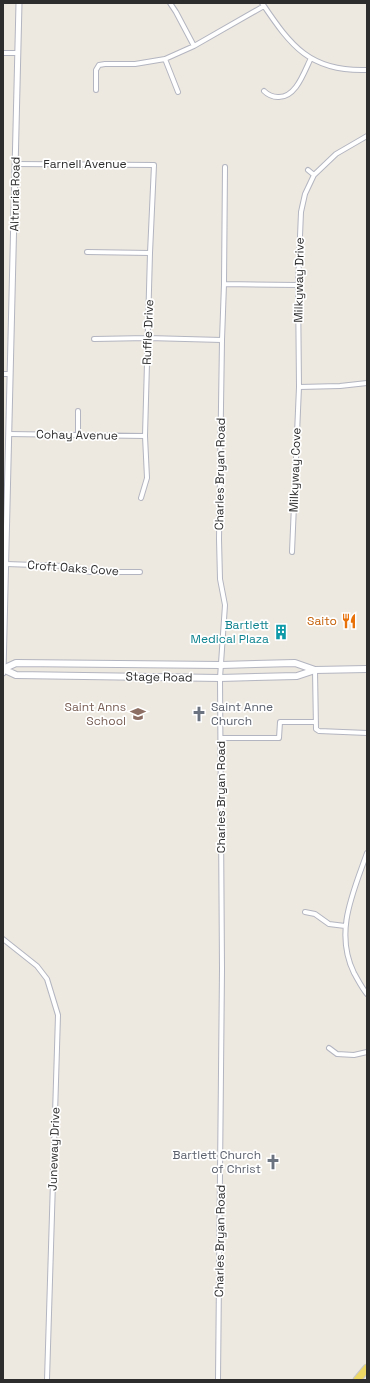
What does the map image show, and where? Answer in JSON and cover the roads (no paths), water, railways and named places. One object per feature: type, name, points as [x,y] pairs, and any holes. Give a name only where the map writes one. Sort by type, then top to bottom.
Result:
[{"type":"main road","name":"Stage Road","points":[[3,669],[16,663],[221,665],[295,663],[314,670]]},
{"type":"main road","points":[[117,663],[117,677]]},
{"type":"main road","name":"Stage Road","points":[[3,669],[16,675],[220,678],[297,676],[314,670],[367,669]]},
{"type":"main road","points":[[357,1380],[367,1368]]},
{"type":"street","name":"Altruria Road","points":[[3,672],[19,3]]},
{"type":"street","points":[[170,3],[194,46]]},
{"type":"street","points":[[99,65],[135,64],[165,59],[194,46],[263,5],[288,40],[311,58],[337,68],[348,70],[367,70]]},
{"type":"street","points":[[3,53],[18,53]]},
{"type":"street","points":[[264,90],[268,95],[273,97],[285,97],[289,95],[311,58]]},
{"type":"street","points":[[165,59],[178,92]]},
{"type":"street","points":[[95,60],[99,65]]},
{"type":"street","points":[[96,90],[96,70],[99,65]]},
{"type":"street","name":"Milkyway Drive","points":[[299,387],[298,285],[301,212],[306,194],[314,175],[336,154],[367,136]]},
{"type":"street","name":"Farnell Avenue","points":[[15,164],[154,165]]},
{"type":"street","name":"Ruffle Drive","points":[[141,498],[147,478],[145,436],[154,165]]},
{"type":"street","name":"Charles Bryan Road","points":[[218,1380],[222,977],[220,678],[225,605],[220,579],[219,539],[225,167]]},
{"type":"street","points":[[308,170],[314,175]]},
{"type":"street","points":[[86,252],[150,253]]},
{"type":"street","points":[[224,284],[298,285]]},
{"type":"street","points":[[94,339],[148,338],[222,340]]},
{"type":"street","points":[[3,374],[10,374]]},
{"type":"street","points":[[299,387],[367,384]]},
{"type":"street","name":"Milkyway Cove","points":[[292,552],[299,387]]},
{"type":"street","points":[[78,411],[78,435]]},
{"type":"street","name":"Cohay Avenue","points":[[9,434],[145,436]]},
{"type":"street","name":"Croft Oaks Cove","points":[[6,564],[65,566],[90,572],[140,572]]},
{"type":"street","points":[[314,670],[316,729],[319,731],[367,733]]},
{"type":"street","points":[[220,738],[279,738],[280,722],[316,722]]},
{"type":"street","points":[[367,853],[348,908],[345,926],[348,958],[359,982],[367,994]]},
{"type":"street","points":[[305,912],[315,914],[330,924],[345,926]]},
{"type":"street","name":"Juneway Drive","points":[[3,939],[37,966],[47,979],[58,1015],[47,1380]]},
{"type":"street","points":[[330,1048],[337,1054],[354,1055],[367,1052]]},
{"type":"place","name":"Saito","points":[[349,621]]},
{"type":"place","name":"Bartlett Medical Plaza","points":[[281,632]]},
{"type":"place","name":"Saint Anns School","points":[[138,714]]},
{"type":"place","name":"Saint Anne Church","points":[[199,714]]},
{"type":"place","name":"Bartlett Church of Christ","points":[[273,1162]]}]
